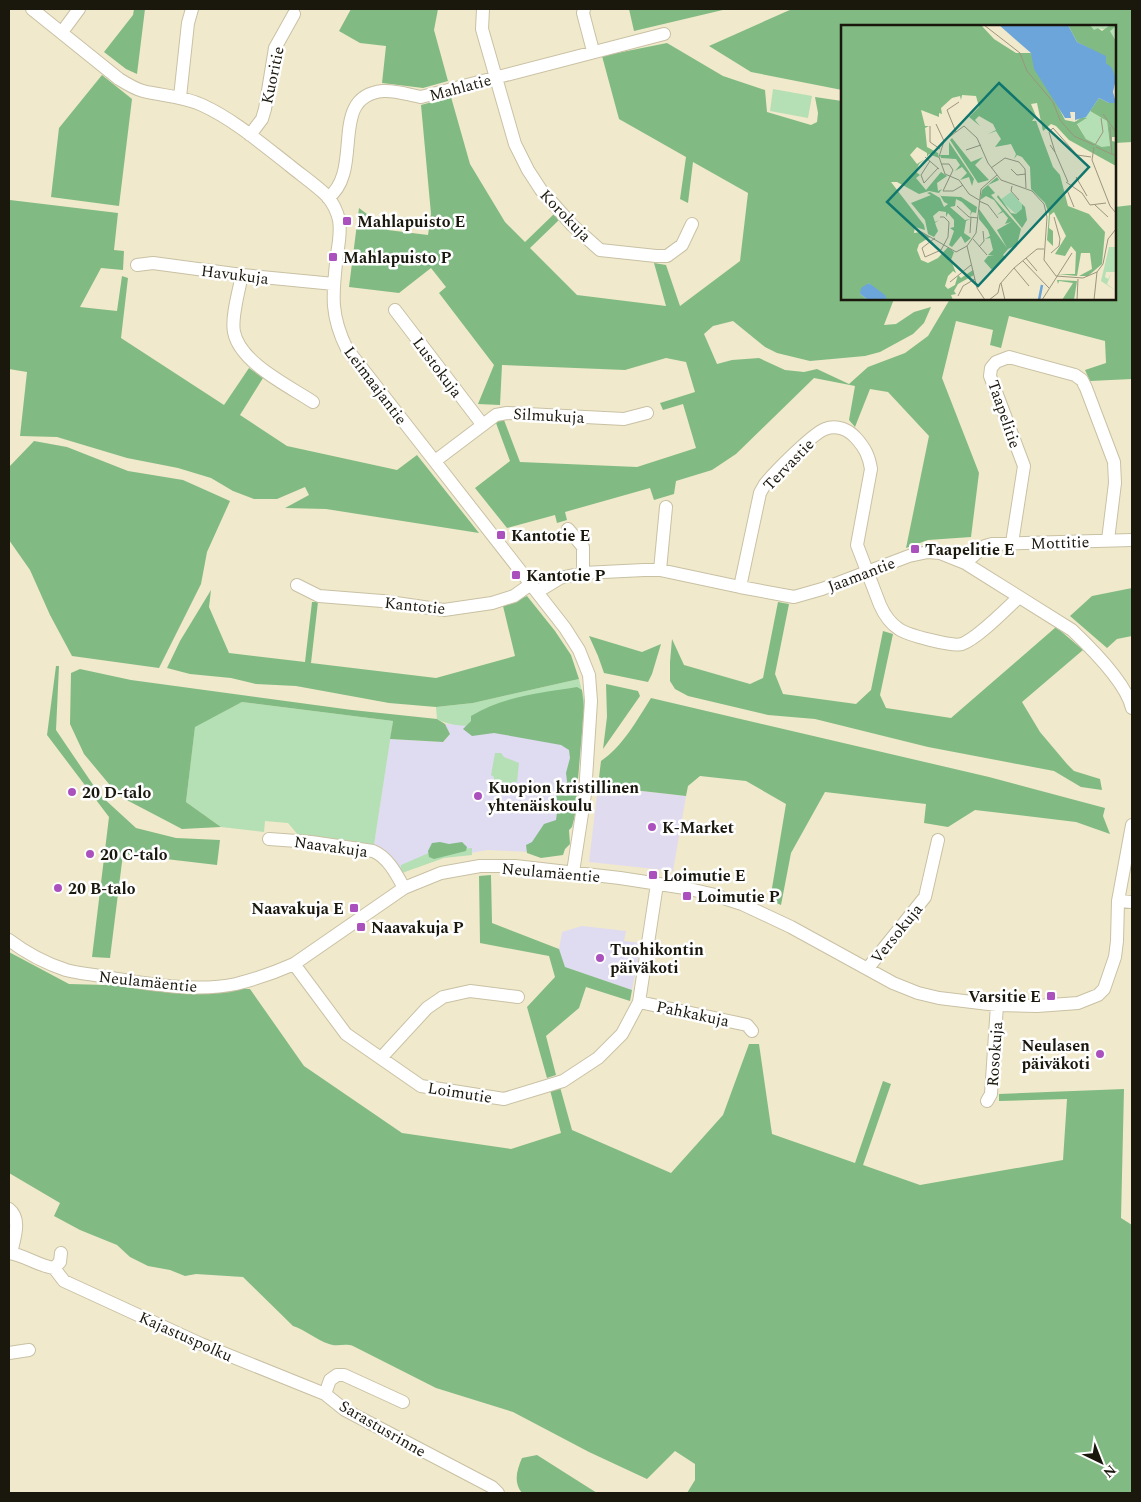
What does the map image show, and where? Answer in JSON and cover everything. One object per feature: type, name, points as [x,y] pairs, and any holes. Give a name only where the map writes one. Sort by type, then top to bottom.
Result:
[{"type":"street","name":"Leimaajantie","points":[[32,9],[119,80],[143,91],[180,97],[203,105],[250,136],[328,198],[334,207],[339,223],[339,235],[333,304],[340,334],[347,349],[565,628],[579,650],[589,675],[591,701],[585,794],[573,872]]},
{"type":"street","points":[[62,32],[79,9]]},
{"type":"street","points":[[180,97],[188,23],[192,9]]},
{"type":"street","name":"Korokuja","points":[[483,9],[482,29],[515,144],[541,190],[572,225],[600,250],[667,256],[682,245],[692,224]]},
{"type":"street","points":[[584,9],[583,13],[593,51]]},
{"type":"street","name":"Kuoritie","points":[[250,136],[262,119],[266,109],[275,48],[294,14]]},
{"type":"street","name":"Mahlatie","points":[[328,198],[333,195],[343,177],[353,108],[362,98],[370,94],[391,91],[421,97],[664,34]]},
{"type":"street","name":"Havukuja","points":[[137,265],[153,263],[242,275],[334,284]]},
{"type":"street","points":[[242,275],[235,312],[234,332],[240,346],[246,355],[264,370],[313,402]]},
{"type":"street","name":"Lustokuja","points":[[395,310],[482,424]]},
{"type":"street","name":"Taapelitie","points":[[1012,543],[1024,466],[990,376],[991,368],[996,362],[1009,357],[1075,375],[1082,380],[1114,462],[1115,483],[1108,540]]},
{"type":"street","name":"Silmukuja","points":[[436,462],[482,424],[496,415],[507,413],[624,419],[647,413]]},
{"type":"street","name":"Tervastie","points":[[740,587],[760,492],[773,475],[825,428],[849,430],[866,450],[870,460],[871,469],[857,545],[868,572]]},
{"type":"street","points":[[660,570],[666,507]]},
{"type":"street","points":[[568,529],[583,546],[583,572]]},
{"type":"street","name":"Mottitie","points":[[965,563],[984,546],[992,544],[1132,540]]},
{"type":"street","name":"Jaamantie","points":[[534,588],[583,572],[660,570],[794,597],[822,589],[909,556],[928,552],[946,555],[965,563],[1072,630],[1128,686],[1132,708]]},
{"type":"street","points":[[868,572],[884,614],[896,627],[909,633],[954,644],[962,644],[973,638],[1019,597]]},
{"type":"street","name":"Kantotie","points":[[297,585],[319,596],[382,601],[444,610],[492,603],[534,588]]},
{"type":"street","points":[[1132,825],[1118,901],[1132,902]]},
{"type":"street","name":"Naavakuja","points":[[269,839],[311,842],[379,854],[390,865],[404,888]]},
{"type":"street","name":"Versokuja","points":[[868,968],[925,897],[938,840]]},
{"type":"street","name":"Neulamäentie","points":[[9,940],[40,960],[67,970],[170,986],[207,987],[235,984],[282,970],[294,964],[404,888],[441,873],[480,866],[515,866],[657,884],[711,894],[742,904],[918,993],[939,998],[997,1005],[1037,1006],[1078,1003],[1089,1000],[1104,989],[1115,957],[1118,901]]},
{"type":"street","name":"Loimutie","points":[[294,964],[346,1034],[421,1086],[504,1099],[563,1081],[598,1058],[622,1034],[639,1002],[657,884]]},
{"type":"street","points":[[381,1058],[427,1008],[443,997],[470,991],[518,997]]},
{"type":"street","name":"Pahkakuja","points":[[639,1002],[749,1028]]},
{"type":"street","name":"Rosokuja","points":[[987,1101],[991,1094],[997,1005]]},
{"type":"street","points":[[9,1209],[16,1218],[10,1253],[20,1254],[48,1268],[54,1268],[60,1262],[61,1253]]},
{"type":"street","name":"Kajastuspolku","points":[[54,1268],[64,1281],[202,1344],[325,1394]]},
{"type":"street","points":[[9,1353],[29,1350]]},
{"type":"street","name":"Sarastusrinne","points":[[402,1402],[344,1375],[337,1374],[330,1380],[325,1394],[345,1410],[492,1487],[498,1493]]},
{"type":"shaded area","name":"Kuopion kristillinen yhtenäiskoulu","points":[[445,724],[542,735],[582,743],[571,822],[532,852],[487,850],[443,858],[422,864],[403,873],[384,849],[374,845],[390,739],[443,742],[450,734]]},
{"type":"shaded area","points":[[598,786],[686,796],[673,871],[589,862]]},
{"type":"shaded area","name":"Tuohikontin päiväkoti","points":[[582,926],[626,931],[624,941],[641,943],[632,990],[564,967],[559,949],[562,932]]},
{"type":"green space","points":[[134,9],[145,9],[137,74],[126,69],[104,52],[133,15]]},
{"type":"green space","points":[[351,9],[438,9],[434,30],[448,81],[423,88],[382,83],[386,46],[360,43],[339,31]]},
{"type":"green space","points":[[629,9],[727,9],[634,31]]},
{"type":"green space","points":[[792,9],[1132,9],[1132,142],[1116,143],[1116,25],[841,25],[841,90],[751,72],[709,46]]},
{"type":"green space","points":[[667,43],[723,76],[765,90],[767,112],[811,125],[817,122],[818,113],[815,97],[841,101],[841,300],[894,300],[884,325],[896,324],[914,312],[931,307],[924,323],[913,334],[880,352],[865,356],[810,361],[777,353],[765,347],[733,321],[713,326],[704,334],[717,364],[732,360],[759,358],[785,370],[804,372],[817,369],[849,384],[868,367],[905,353],[928,336],[949,300],[1116,300],[1116,207],[1132,205],[1132,379],[1090,381],[1085,370],[1106,363],[1105,341],[1009,316],[1001,348],[990,345],[993,330],[956,321],[942,378],[979,473],[971,537],[928,540],[906,548],[929,436],[888,392],[870,389],[855,427],[849,420],[855,386],[814,378],[736,454],[712,470],[676,481],[674,494],[654,500],[650,488],[565,512],[567,520],[557,523],[555,515],[507,528],[475,488],[510,461],[496,423],[504,420],[520,462],[637,467],[696,448],[683,404],[663,410],[660,403],[695,392],[686,362],[666,358],[625,370],[502,365],[500,405],[478,404],[494,365],[439,293],[446,287],[431,268],[399,293],[349,287],[359,208],[388,230],[428,235],[431,214],[421,105],[451,97],[470,164],[505,222],[525,242],[554,214],[559,220],[530,248],[577,295],[666,306],[654,263],[666,265],[680,306],[740,261],[748,193],[693,162],[688,203],[680,199],[686,157],[619,119],[602,56]]},
{"type":"green space","points":[[102,75],[132,99],[119,206],[51,197],[59,128]]},
{"type":"green space","points":[[773,89],[812,96],[808,118],[770,111]]},
{"type":"green space","points":[[10,200],[118,213],[114,250],[124,251],[123,270],[101,268],[80,307],[117,311],[122,276],[128,278],[121,338],[224,405],[249,368],[263,378],[240,415],[287,446],[397,470],[417,455],[479,533],[326,509],[285,508],[309,495],[305,487],[277,499],[254,499],[233,491],[211,478],[178,468],[127,458],[57,437],[20,436],[27,372],[9,369]]},
{"type":"green space","points":[[34,441],[67,447],[128,471],[183,480],[230,501],[207,552],[201,584],[159,668],[72,656],[50,615],[30,570],[9,540],[9,467]]},
{"type":"green space","points":[[1132,588],[1132,636],[1117,639],[1107,648],[1070,616],[1092,596]]},
{"type":"green space","points":[[211,590],[209,607],[229,653],[305,662],[312,602],[318,602],[311,663],[436,678],[515,656],[503,606],[527,596],[555,631],[571,655],[579,679],[473,703],[436,707],[389,703],[296,686],[256,684],[231,678],[190,674],[167,668],[180,641]]},
{"type":"green space","points":[[778,602],[789,604],[775,674],[783,694],[856,704],[871,690],[883,631],[893,634],[880,695],[886,708],[951,718],[1056,627],[1083,650],[1022,702],[1040,732],[1067,764],[1074,771],[1100,779],[1102,790],[1081,787],[1054,771],[928,747],[815,719],[768,715],[688,696],[675,689],[670,681],[672,639],[684,665],[750,684],[763,678]]},
{"type":"green space","points":[[589,636],[642,652],[661,644],[648,682],[604,673]]},
{"type":"green space","points":[[56,666],[59,666],[56,730],[100,795],[136,828],[176,838],[220,840],[217,865],[123,854],[110,958],[92,957],[109,817],[47,735]]},
{"type":"green space","points":[[80,669],[131,680],[352,710],[437,719],[445,724],[450,734],[443,742],[390,739],[393,721],[242,702],[195,727],[186,802],[221,827],[182,829],[119,796],[84,754],[70,724],[71,673]]},
{"type":"green space","points":[[579,679],[586,707],[582,743],[519,732],[453,725],[437,719],[436,707],[473,703]]},
{"type":"green space","points":[[606,684],[638,691],[640,696],[603,749],[607,717]]},
{"type":"green space","points":[[577,687],[582,690],[584,708],[575,815],[572,827],[569,830],[570,844],[565,849],[563,855],[541,858],[527,853],[526,845],[532,842],[544,824],[556,820],[558,805],[556,794],[568,789],[566,773],[570,758],[569,750],[561,745],[494,733],[472,736],[463,729],[471,721],[471,716],[496,704],[522,696]]},
{"type":"green space","points":[[651,698],[989,777],[1105,808],[1103,816],[1110,834],[1076,822],[975,810],[948,827],[924,823],[926,804],[825,792],[791,853],[781,905],[770,900],[786,804],[746,781],[700,776],[688,786],[686,796],[598,786],[601,761],[623,740]]},
{"type":"green space","points":[[242,702],[393,721],[374,845],[299,836],[288,823],[265,821],[264,832],[221,827],[186,802],[195,726]]},
{"type":"green space","points":[[495,753],[501,753],[504,757],[519,763],[517,782],[512,782],[508,787],[499,788],[498,790],[493,789],[494,777],[491,775]]},
{"type":"green space","points":[[462,842],[467,847],[466,851],[434,859],[429,857],[428,851],[432,843],[449,844]]},
{"type":"green space","points":[[472,848],[472,855],[444,858],[402,873],[400,871],[401,865],[431,852]]},
{"type":"green space","points":[[491,875],[492,923],[559,949],[565,967],[632,990],[630,1001],[586,987],[579,1008],[546,1036],[556,1075],[547,1078],[527,1007],[555,977],[549,956],[480,943],[479,876]]},
{"type":"green space","points":[[9,952],[69,984],[250,989],[304,1066],[402,1133],[511,1149],[561,1133],[550,1090],[560,1087],[572,1130],[671,1173],[723,1115],[749,1044],[759,1044],[772,1134],[855,1163],[883,1081],[891,1084],[863,1165],[920,1185],[1063,1160],[1067,1099],[999,1101],[999,1094],[1124,1089],[1121,1218],[1132,1225],[1132,1493],[687,1493],[695,1480],[695,1464],[675,1451],[647,1479],[589,1452],[513,1412],[436,1388],[353,1346],[332,1345],[320,1340],[293,1326],[243,1277],[196,1274],[185,1276],[170,1270],[148,1266],[130,1257],[117,1245],[80,1230],[54,1216],[60,1203],[9,1173]]},
{"type":"green space","points":[[537,1455],[597,1493],[522,1493],[517,1480],[520,1462],[522,1458]]},
{"type":"place","name":"Mahlapuisto E","points":[[347,221]]},
{"type":"place","name":"Mahlapuisto P","points":[[333,257]]},
{"type":"place","name":"Kantotie E","points":[[501,535]]},
{"type":"place","name":"Taapelitie E","points":[[915,549]]},
{"type":"place","name":"Kantotie P","points":[[516,575]]},
{"type":"place","name":"20 D-talo","points":[[72,792]]},
{"type":"place","name":"Kuopion kristillinen yhtenäiskoulu","points":[[478,796]]},
{"type":"place","name":"K-Market","points":[[652,827]]},
{"type":"place","name":"20 C-talo","points":[[90,854]]},
{"type":"place","name":"Loimutie E","points":[[653,875]]},
{"type":"place","name":"20 B-talo","points":[[58,888]]},
{"type":"place","name":"Loimutie P","points":[[687,896]]},
{"type":"place","name":"Naavakuja E","points":[[354,908]]},
{"type":"place","name":"Naavakuja P","points":[[361,927]]},
{"type":"place","name":"Tuohikontin päiväkoti","points":[[600,958]]},
{"type":"place","name":"Varsitie E","points":[[1051,996]]},
{"type":"place","name":"Neulasen päiväkoti","points":[[1100,1054]]}]
